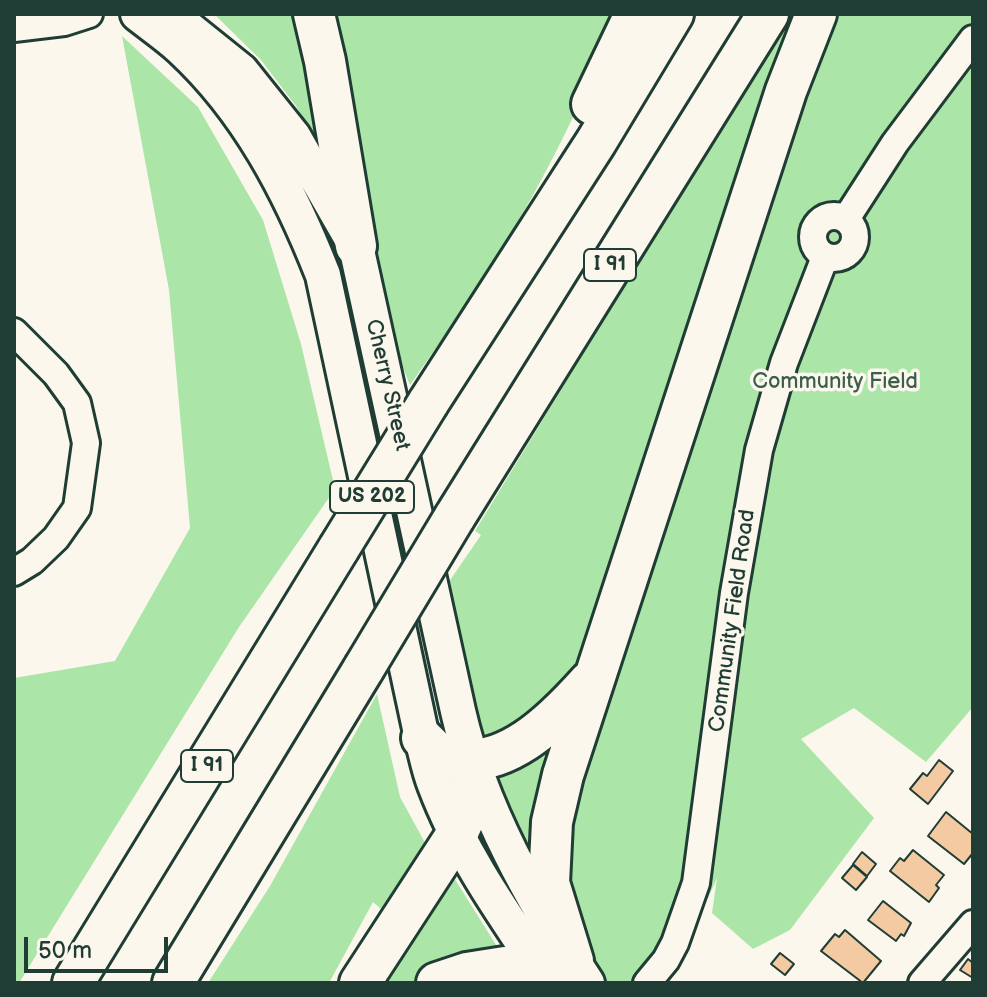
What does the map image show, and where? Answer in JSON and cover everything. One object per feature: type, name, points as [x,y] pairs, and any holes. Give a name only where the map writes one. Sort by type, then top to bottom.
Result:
[{"type":"highway","points":[[314,14],[325,61],[356,246]]},
{"type":"highway","points":[[478,321],[583,122],[635,14]]},
{"type":"highway","name":"I 91","points":[[73,983],[478,321],[596,142],[673,14]]},
{"type":"highway","name":"I 91","points":[[173,983],[454,518],[768,14]]},
{"type":"highway","points":[[437,983],[467,973],[505,967],[565,977],[549,883],[551,837],[563,775],[786,91],[816,14]]},
{"type":"highway","points":[[422,738],[443,757],[472,760],[507,750],[562,713],[595,677]]},
{"type":"highway","points":[[360,983],[457,834],[469,808],[472,760]]},
{"type":"main road","name":"Cherry Street","points":[[138,14],[181,48],[238,112],[300,215],[323,275],[434,784],[457,834],[493,897],[565,977]]},
{"type":"main road","name":"Cherry Street","points":[[170,14],[241,71],[293,136],[356,246],[461,722],[472,760],[565,977]]},
{"type":"street","points":[[14,25],[32,14]]},
{"type":"street","points":[[14,25],[64,22],[89,14]]},
{"type":"street","name":"Community Field Road","points":[[647,983],[675,943],[696,883],[736,580],[759,450],[784,363],[825,257],[842,257],[854,245],[853,228],[846,219],[895,143],[973,39]]},
{"type":"street","points":[[14,332],[56,374],[77,403],[86,443],[77,508],[56,538],[32,561],[14,572]]},
{"type":"street","points":[[922,983],[973,924]]},
{"type":"green space","points":[[214,14],[300,14],[328,160],[296,106],[261,60]]},
{"type":"green space","points":[[324,14],[620,14],[532,197],[447,333],[410,385],[394,346]]},
{"type":"green space","points":[[790,14],[805,14],[611,599],[566,694],[495,739],[478,739],[444,589],[481,535],[475,531]]},
{"type":"green space","name":"Community Field","points":[[830,14],[973,14],[973,707],[926,762],[854,708],[801,739],[874,818],[790,930],[753,949],[712,913],[717,878],[688,943],[664,983],[607,983],[573,923],[563,826]]},
{"type":"green space","points":[[122,36],[198,107],[263,220],[301,344],[335,489],[239,627],[19,983],[14,983],[14,678],[115,661],[190,528],[169,290]]},
{"type":"green space","points":[[377,694],[400,797],[429,850],[389,916],[373,902],[329,983],[208,983],[270,886]]},
{"type":"green space","points":[[563,728],[536,861],[490,773]]},
{"type":"green space","points":[[446,865],[498,948],[500,957],[441,969],[414,983],[371,983]]},
{"type":"building","points":[[939,760],[953,771],[928,804],[910,789],[923,773],[927,776]]},
{"type":"building","points":[[946,812],[973,834],[973,853],[964,864],[928,836]]},
{"type":"building","points":[[913,850],[944,875],[929,902],[890,871],[900,858],[904,861]]},
{"type":"building","points":[[862,852],[876,864],[867,876],[853,864]]},
{"type":"building","points":[[853,865],[867,877],[856,890],[842,878]]},
{"type":"building","points":[[883,901],[911,923],[904,936],[901,934],[896,941],[868,920]]},
{"type":"building","points":[[845,930],[881,961],[863,983],[821,951],[835,934],[839,937]]},
{"type":"building","points":[[780,953],[794,964],[785,975],[771,964]]},
{"type":"building","points":[[968,959],[973,963],[973,978],[960,970]]}]
